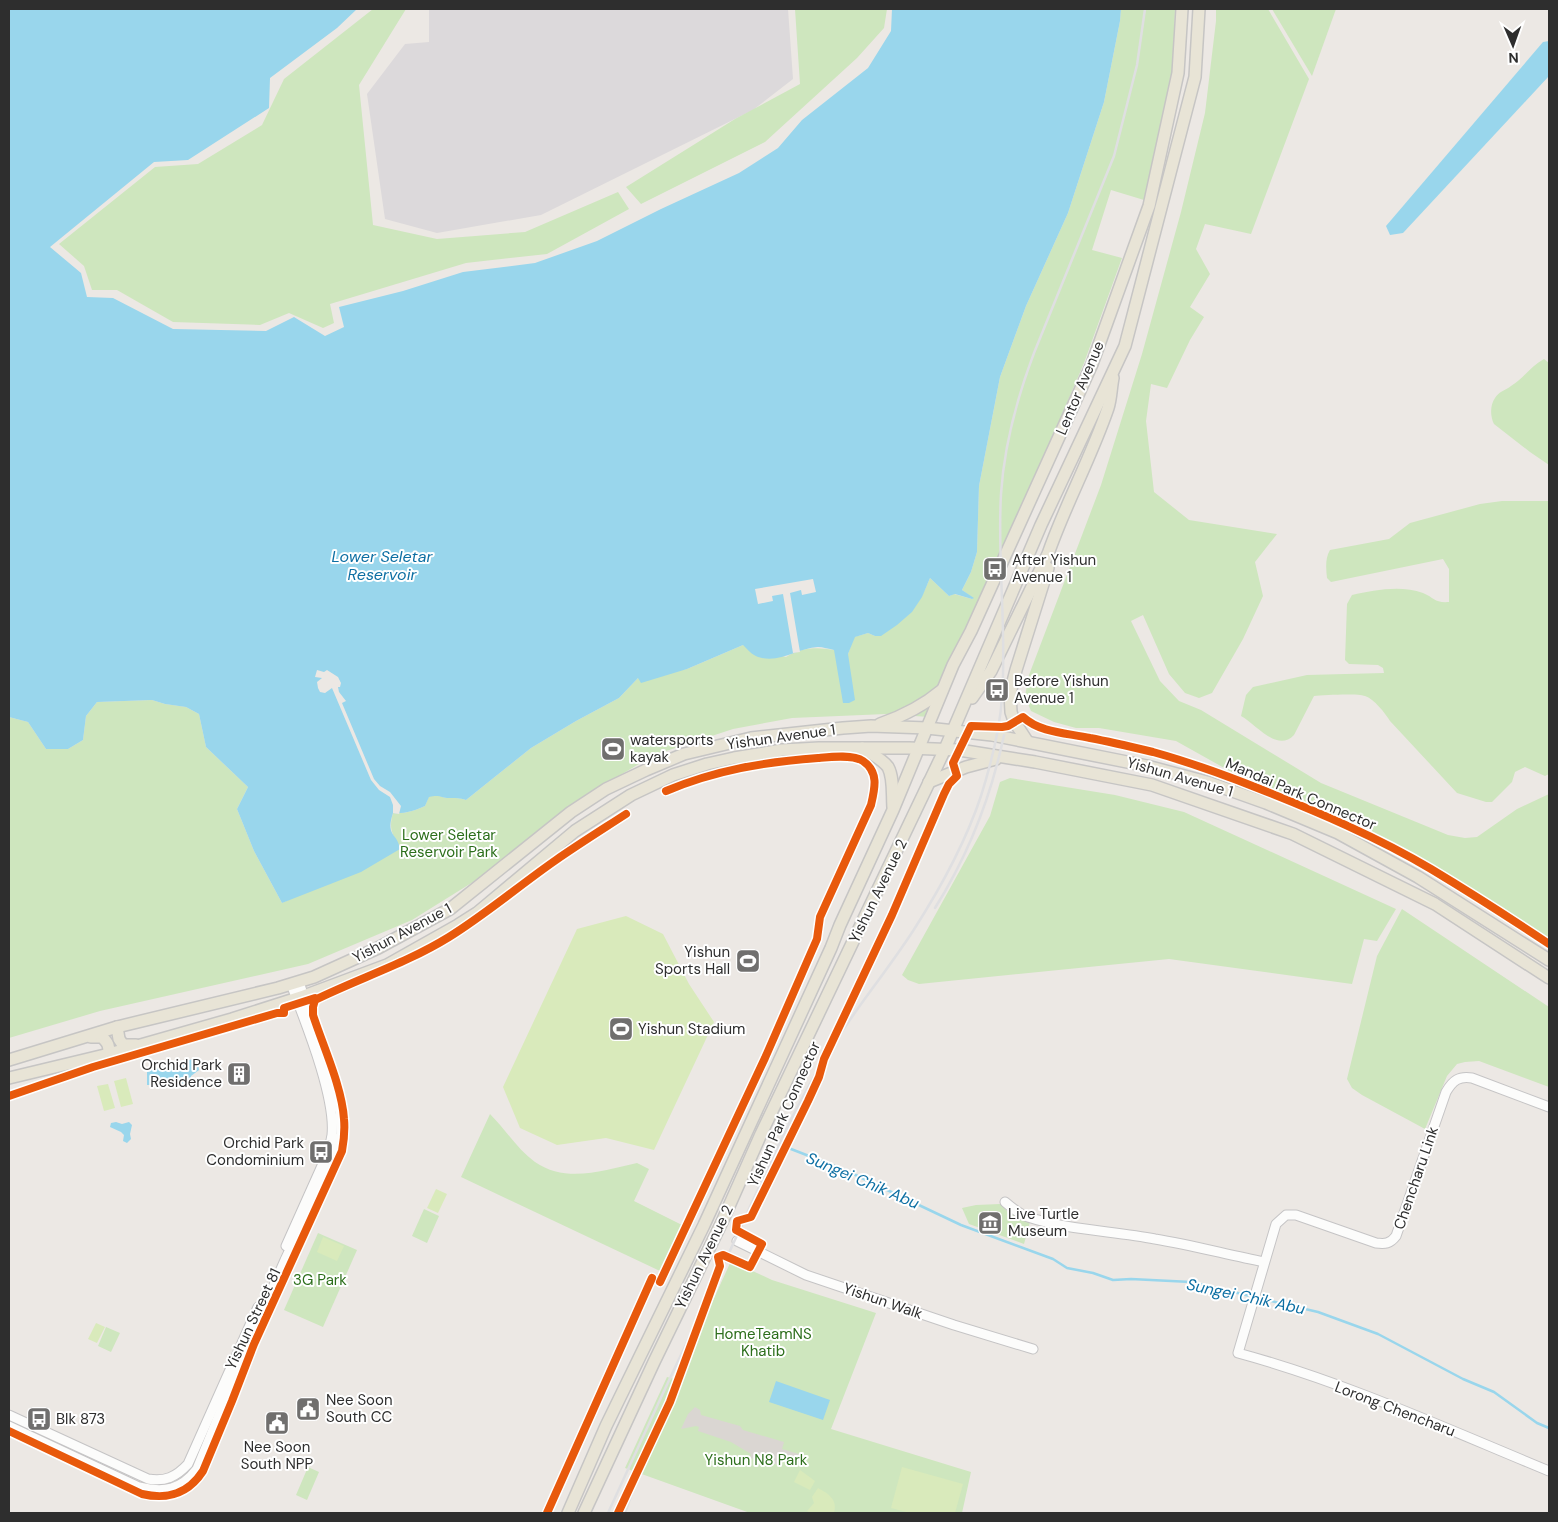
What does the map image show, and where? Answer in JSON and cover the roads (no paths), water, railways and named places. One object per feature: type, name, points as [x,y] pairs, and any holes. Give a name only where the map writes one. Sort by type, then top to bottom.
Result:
[{"type":"main road","name":"Lentor Avenue","points":[[920,748],[944,688],[1092,364],[1149,206],[1178,74],[1182,9]]},
{"type":"main road","name":"Lentor Avenue","points":[[954,731],[1005,607],[1125,346],[1195,77],[1199,9]]},
{"type":"main road","points":[[962,711],[992,671],[1048,554],[1054,535],[1065,513],[1108,407],[1115,365]]},
{"type":"main road","points":[[1027,741],[1014,721],[1011,712],[1010,693],[1065,513]]},
{"type":"main road","points":[[871,726],[908,713],[928,702],[944,688]]},
{"type":"main road","name":"Yishun Avenue 1","points":[[9,1060],[118,1027],[295,983],[378,948],[450,909],[571,812],[606,789],[684,754],[751,738],[871,726],[927,728],[992,735],[1147,766],[1207,782],[1266,803],[1338,833],[1418,877],[1549,960]]},
{"type":"main road","name":"Yishun Avenue 2","points":[[584,1513],[722,1222],[761,1134],[954,731]]},
{"type":"main road","points":[[751,738],[769,739],[772,742],[772,748],[765,753]]},
{"type":"main road","name":"Yishun Avenue 1","points":[[9,1078],[108,1054],[232,1019],[300,997],[387,965],[458,925],[515,882],[575,831],[631,795],[673,776],[707,764],[765,753],[810,748],[945,749],[1035,762],[1152,785],[1293,834],[1435,904],[1549,978]]},
{"type":"main road","points":[[862,748],[883,762],[888,768],[891,777],[893,810]]},
{"type":"main road","name":"Yishun Avenue 2","points":[[568,1513],[706,1220],[920,748]]},
{"type":"main road","points":[[929,782],[966,767],[1002,758]]},
{"type":"main road","points":[[118,1027],[119,1039],[123,1045],[140,1045]]},
{"type":"main road","points":[[87,1036],[102,1037],[109,1044],[108,1054]]},
{"type":"main road","points":[[597,1448],[596,1458],[598,1460],[606,1461],[610,1455]]},
{"type":"street","name":"Yishun Street 81","points":[[9,1426],[138,1487],[154,1491],[169,1489],[183,1483],[197,1468],[249,1342],[330,1165],[341,1134],[340,1112],[332,1082],[295,983]]},
{"type":"street","name":"Yishun Street 81","points":[[9,1415],[148,1479],[157,1481],[168,1479],[180,1473],[188,1464],[329,1150],[332,1135],[331,1112],[300,997]]},
{"type":"street","name":"Chencharu Link","points":[[1238,1353],[1264,1262],[1276,1224],[1280,1219],[1290,1214],[1296,1215],[1376,1243],[1388,1244],[1393,1240],[1446,1092],[1451,1083],[1464,1077],[1472,1078],[1549,1107]]},
{"type":"street","points":[[1005,1202],[1014,1210],[1028,1217],[1076,1227],[1179,1243],[1264,1262]]},
{"type":"street","name":"Yishun Walk","points":[[737,1241],[806,1275],[954,1325],[1033,1349]]},
{"type":"street","name":"Lorong Chencharu","points":[[1238,1353],[1290,1369],[1424,1419],[1549,1471]]},
{"type":"water","name":"Lower Seletar Reservoir","points":[[9,9],[357,9],[337,28],[270,78],[269,108],[188,160],[154,162],[50,247],[81,273],[87,297],[113,298],[173,329],[266,331],[294,317],[325,336],[344,327],[339,307],[403,291],[463,272],[535,263],[597,241],[739,173],[778,148],[802,120],[868,68],[891,31],[892,9],[1121,9],[1104,102],[1068,213],[1026,306],[1000,377],[979,486],[977,552],[971,572],[962,590],[974,598],[955,594],[949,596],[930,578],[922,597],[912,612],[897,625],[881,636],[868,633],[855,637],[848,654],[855,700],[849,703],[843,703],[834,650],[820,647],[810,648],[774,659],[766,659],[754,655],[743,645],[687,669],[641,683],[638,678],[619,698],[531,748],[466,800],[433,796],[429,797],[425,806],[421,808],[405,813],[393,813],[390,826],[400,849],[361,872],[282,903],[254,851],[237,809],[248,787],[206,747],[199,714],[186,707],[152,700],[97,702],[86,716],[83,740],[68,749],[46,749],[28,722],[9,717]]},
{"type":"water","points":[[1549,41],[1549,76],[1403,233],[1390,235],[1386,226],[1543,42]]},
{"type":"water","points":[[197,1058],[199,1070],[191,1076],[191,1082],[185,1085],[147,1085],[147,1071]]},
{"type":"water","points":[[129,1122],[132,1125],[131,1139],[127,1143],[123,1141],[124,1135],[121,1132],[110,1127],[111,1123],[122,1124]]},
{"type":"water","points":[[776,1381],[830,1400],[823,1420],[769,1402]]},
{"type":"waterway","name":"Sungei Chik Abu","points":[[791,1149],[845,1170],[961,1225],[1053,1259],[1067,1268],[1093,1273],[1113,1280],[1191,1282],[1318,1312],[1378,1334],[1463,1379],[1494,1392],[1537,1423],[1549,1428]]},
{"type":"waterway","points":[[549,1513],[652,1284]]},
{"type":"railway","points":[[608,1513],[799,1104],[836,1040],[902,947],[933,899],[960,849],[975,814],[994,747],[1002,697],[1003,646],[1000,519],[1001,494],[1008,440],[1022,387],[1034,353],[1114,156],[1137,65],[1145,9]]},
{"type":"railway","points":[[935,908],[958,867],[977,825],[993,781],[1004,735]]},
{"type":"railway","points":[[625,1513],[657,1421]]},
{"type":"place","name":"After Yishun Avenue 1","points":[[995,569]]},
{"type":"place","name":"Before Yishun Avenue 1","points":[[997,690]]},
{"type":"place","name":"watersports kayak","points":[[613,749]]},
{"type":"place","name":"Yishun Sports Hall","points":[[748,961]]},
{"type":"place","name":"Yishun Stadium","points":[[621,1029]]},
{"type":"place","name":"Orchid Park Residence","points":[[239,1074]]},
{"type":"place","name":"Orchid Park Condominium","points":[[321,1152]]},
{"type":"place","name":"Live Turtle Museum","points":[[990,1223]]},
{"type":"place","name":"Nee Soon South CC","points":[[308,1409]]},
{"type":"place","name":"Blk 873","points":[[39,1419]]},
{"type":"place","name":"Nee Soon South NPP","points":[[277,1423]]},
{"type":"park label","name":"Lower Seletar Reservoir Park","points":[[449,844]]},
{"type":"park label","name":"3G Park","points":[[320,1280]]},
{"type":"park label","name":"HomeTeamNS Khatib","points":[[763,1342]]},
{"type":"park label","name":"Yishun N8 Park","points":[[756,1460]]}]
